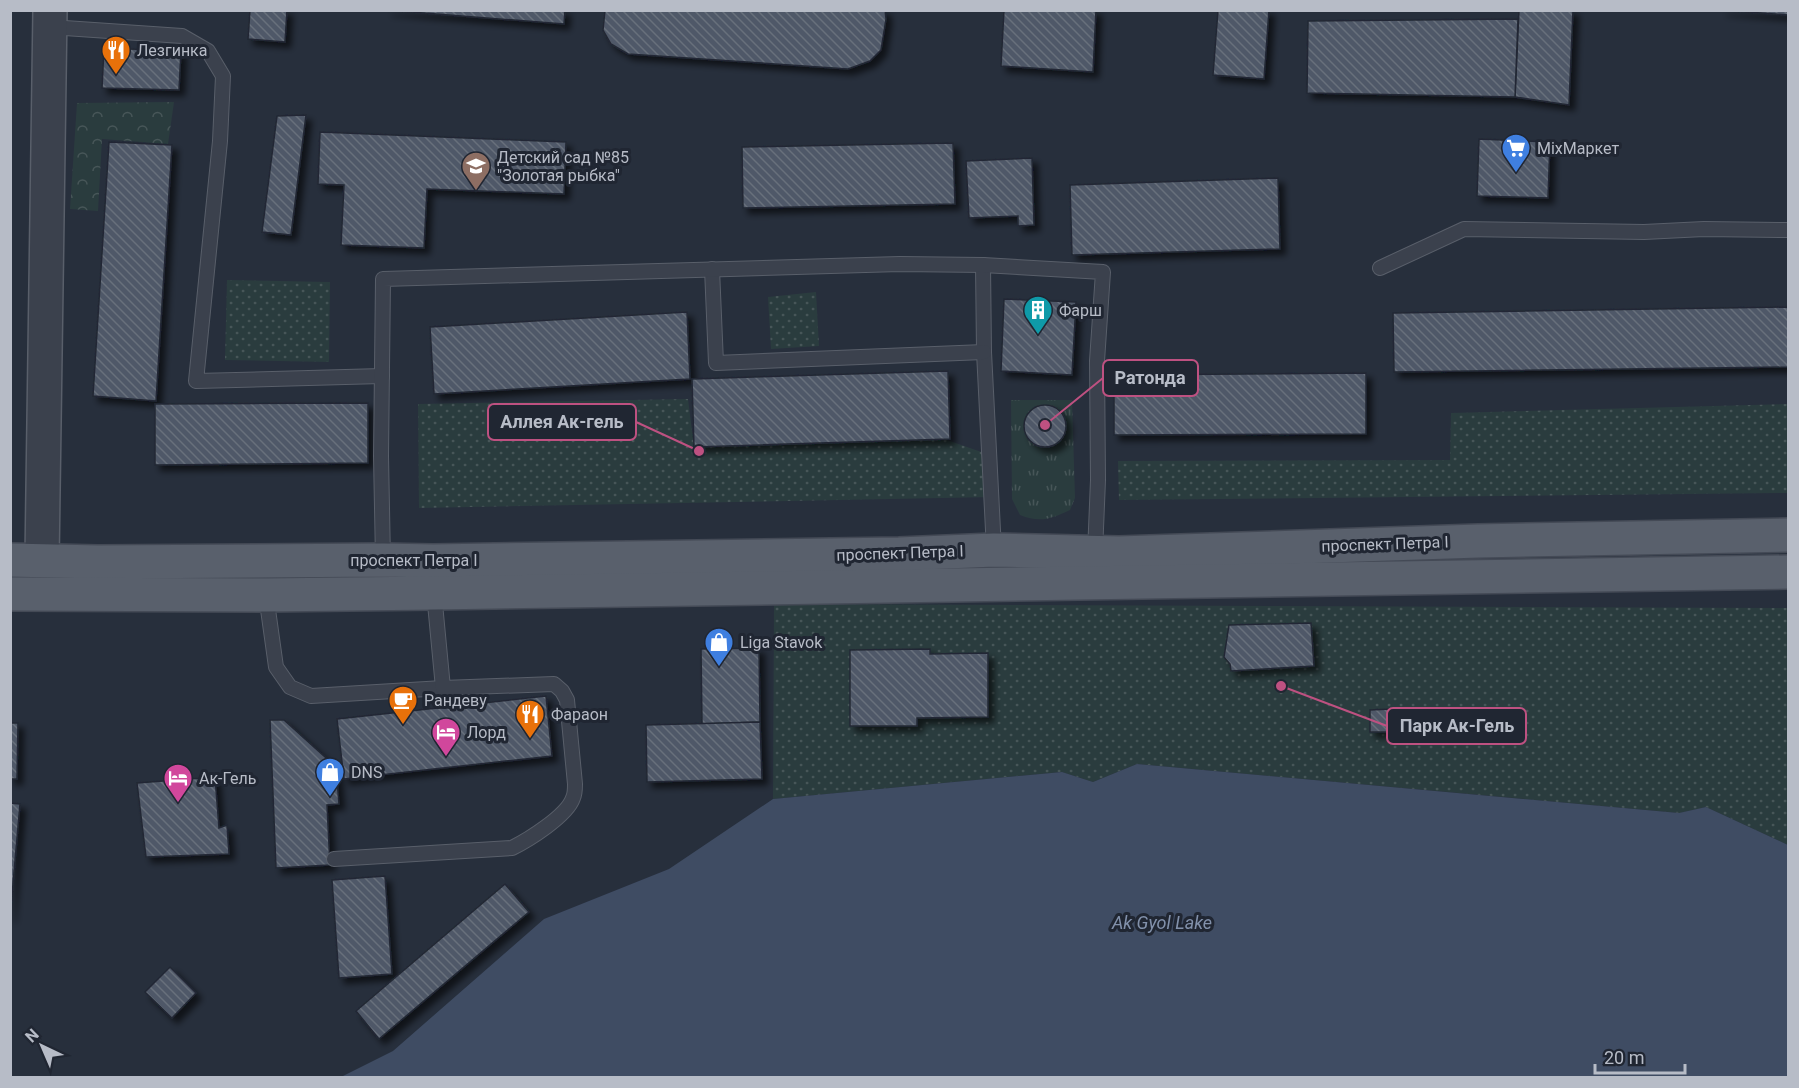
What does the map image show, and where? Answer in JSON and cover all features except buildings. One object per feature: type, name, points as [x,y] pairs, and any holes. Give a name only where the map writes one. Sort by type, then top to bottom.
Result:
[{"type":"main road","name":"проспект Петра I","points":[[26,560],[433,561],[851,555],[994,550],[1095,553],[1466,541],[1788,535]]},
{"type":"main road","name":"проспект Петра I","points":[[10,594],[434,593],[1788,572]]},
{"type":"street","points":[[26,560],[50,19]]},
{"type":"lane","points":[[50,19],[182,36],[208,51],[223,76],[221,129],[195,381],[382,376]]},
{"type":"lane","points":[[1380,268],[1464,229],[1644,232],[1704,229],[1788,230]]},
{"type":"lane","points":[[383,560],[383,279],[900,264],[983,265],[1103,272],[1097,361],[1098,480],[1095,553]]},
{"type":"lane","points":[[983,265],[984,352],[994,550]]},
{"type":"lane","points":[[712,269],[716,363],[984,352]]},
{"type":"lane","points":[[434,593],[443,688]]},
{"type":"lane","points":[[266,595],[276,667],[290,687],[311,696],[554,684],[562,690],[567,700],[575,784],[574,798],[567,808],[531,839],[512,848],[334,859]]},
{"type":"green space","points":[[174,102],[168,144],[102,139],[98,211],[70,209],[77,103]]},
{"type":"green space","points":[[227,280],[330,282],[329,362],[225,360]]},
{"type":"green space","points":[[816,292],[819,346],[771,349],[768,297]]},
{"type":"green space","points":[[688,399],[694,447],[944,439],[993,456],[993,497],[419,508],[418,404]]},
{"type":"green space","points":[[1011,400],[1072,400],[1075,498],[1070,510],[1045,519],[1020,515],[1012,499]]},
{"type":"green space","points":[[1788,404],[1788,493],[1119,500],[1118,461],[1450,460],[1451,413]]},
{"type":"green space","points":[[774,604],[1788,608],[1788,845],[1706,807],[1680,813],[1137,764],[1093,782],[1062,772],[773,799]]},
{"type":"water","name":"Ak Gyol Lake","points":[[1137,764],[1679,813],[1706,807],[1788,845],[1788,1077],[341,1077],[393,1051],[544,919],[669,869],[773,799],[1062,772],[1093,782]]},
{"type":"place","name":"Лезгинка","points":[[116,76]]},
{"type":"place","name":"MixМаркет","points":[[1516,174]]},
{"type":"place","name":"Детский сад №85 \"Золотая рыбка\"","points":[[476,192]]},
{"type":"place","name":"Фарш","points":[[1038,336]]},
{"type":"place","name":"Ратонда","points":[[1045,425]]},
{"type":"place","name":"Аллея Ак-гель","points":[[699,451]]},
{"type":"place","name":"Liga Stavok","points":[[719,668]]},
{"type":"place","name":"Парк Ак-Гель","points":[[1281,686]]},
{"type":"place","name":"Рандеву","points":[[403,726]]},
{"type":"place","name":"Фараон","points":[[530,740]]},
{"type":"place","name":"Лорд","points":[[446,758]]},
{"type":"place","name":"DNS","points":[[330,798]]},
{"type":"place","name":"Ак-Гель","points":[[178,804]]}]
